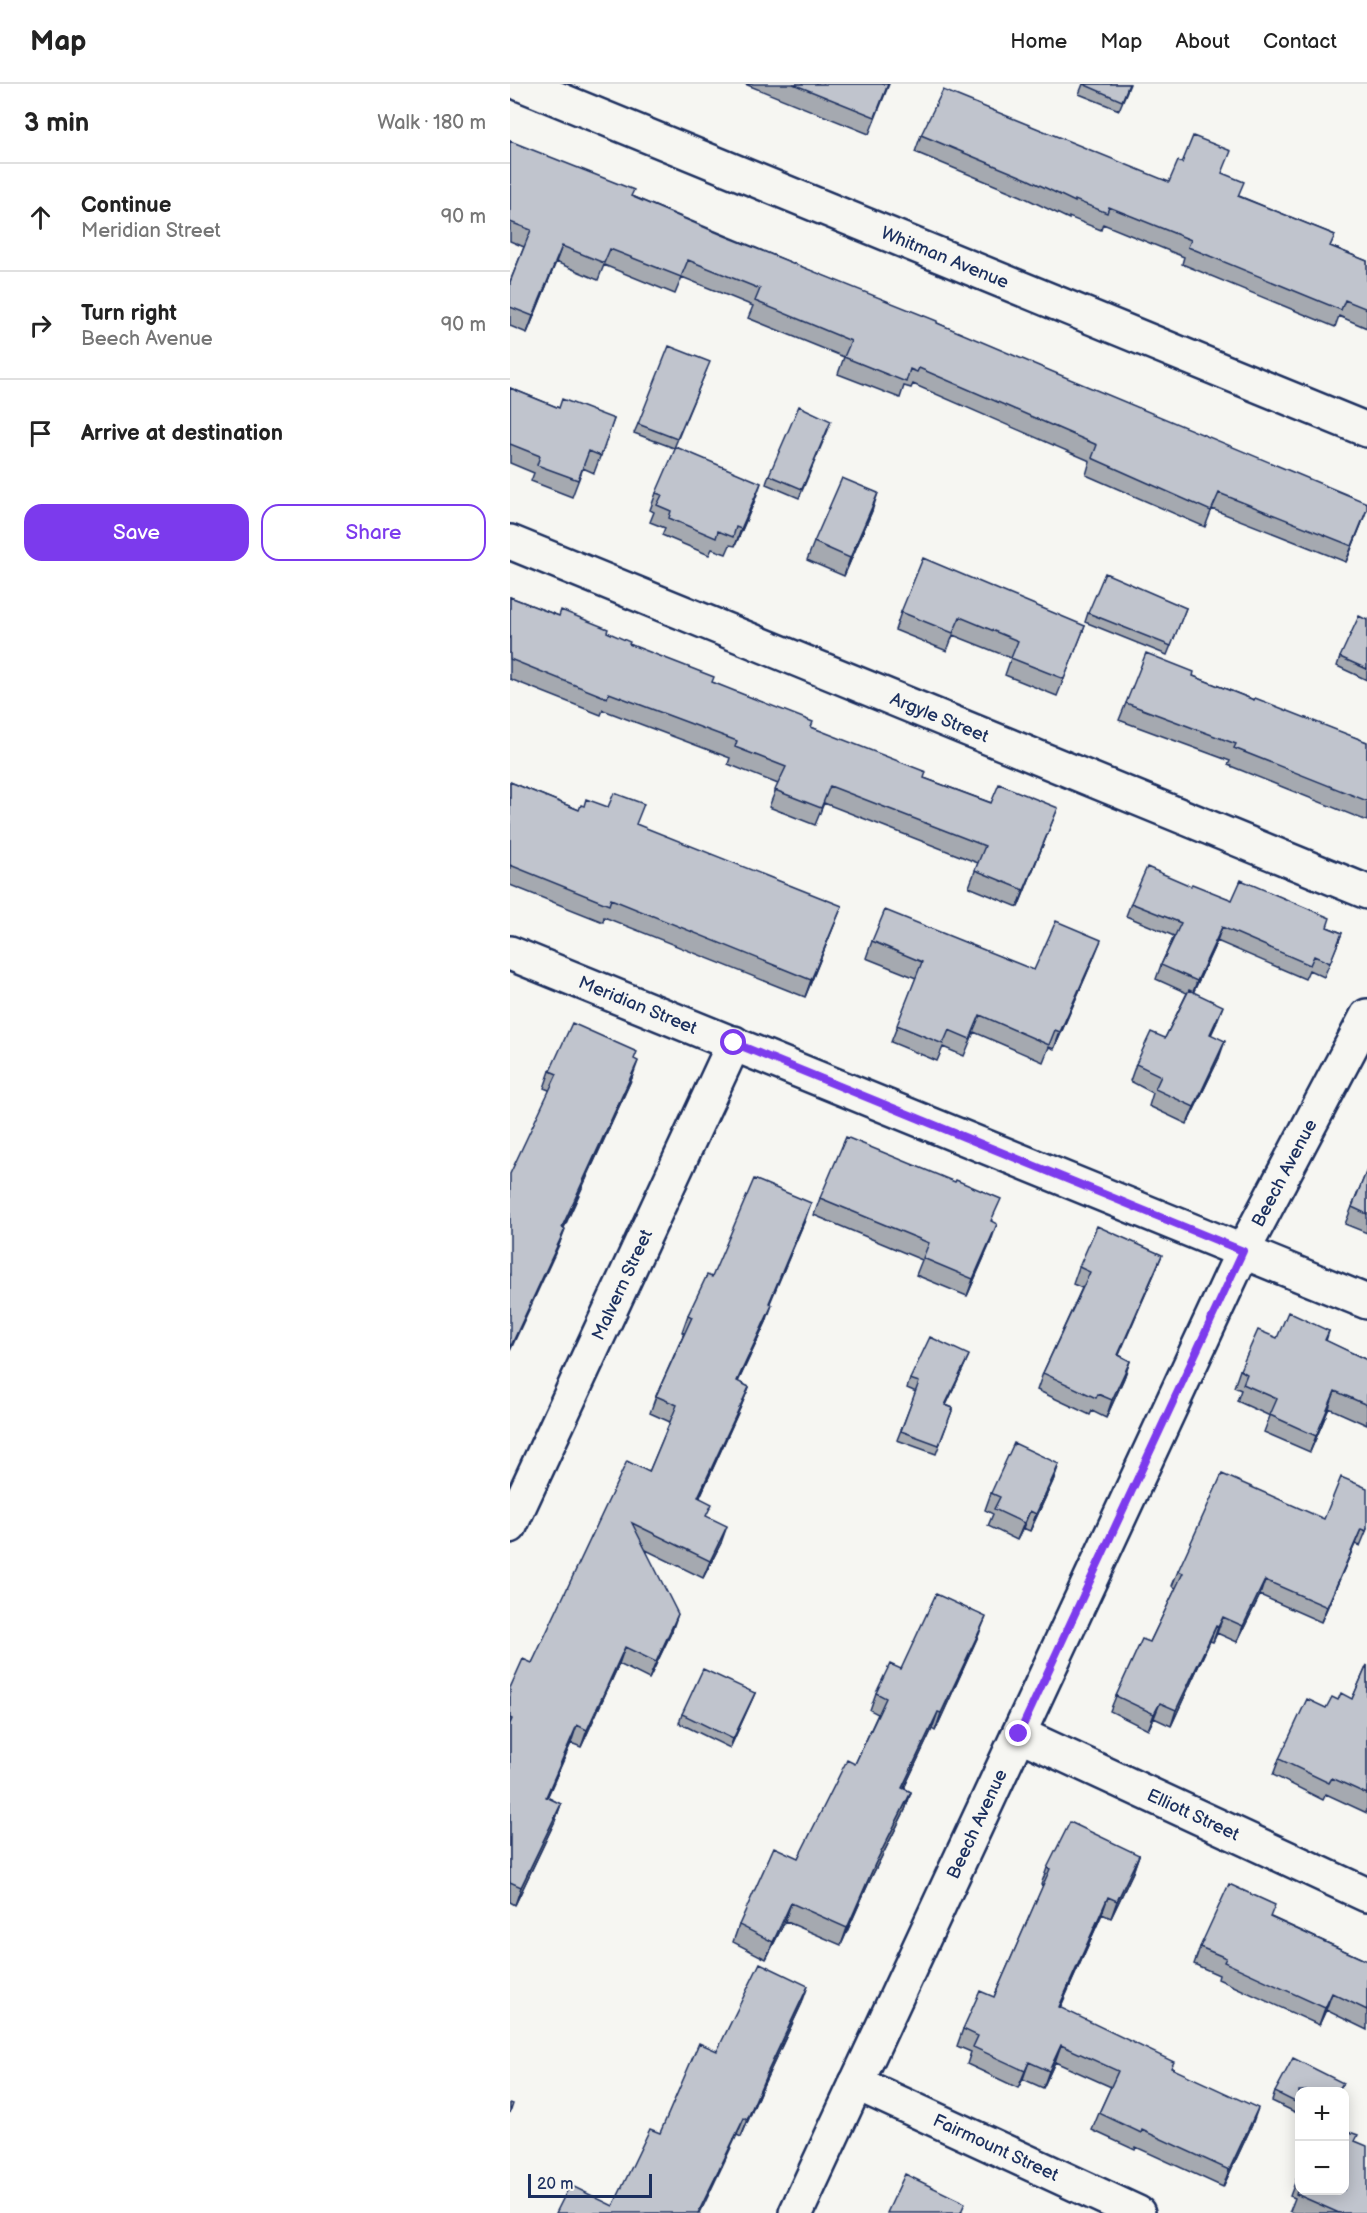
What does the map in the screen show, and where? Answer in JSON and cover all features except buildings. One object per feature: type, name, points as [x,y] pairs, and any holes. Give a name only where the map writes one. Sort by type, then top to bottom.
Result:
[{"type":"street","name":"Whitman Avenue","points":[[521,84],[1367,430]]},
{"type":"street","name":"Argyle Street","points":[[510,542],[1367,892]]},
{"type":"street","name":"Meridian Street","points":[[510,952],[1367,1302]]},
{"type":"street","name":"Beech Avenue","points":[[796,2213],[1243,1251],[1367,1016]]},
{"type":"street","name":"Malvern Street","points":[[510,1527],[734,1043]]},
{"type":"street","name":"Elliott Street","points":[[1019,1734],[1367,1895]]},
{"type":"street","name":"Fairmount Street","points":[[856,2083],[1138,2213]]},
{"type":"route","points":[[734,1043],[1243,1251],[1019,1734]]}]
